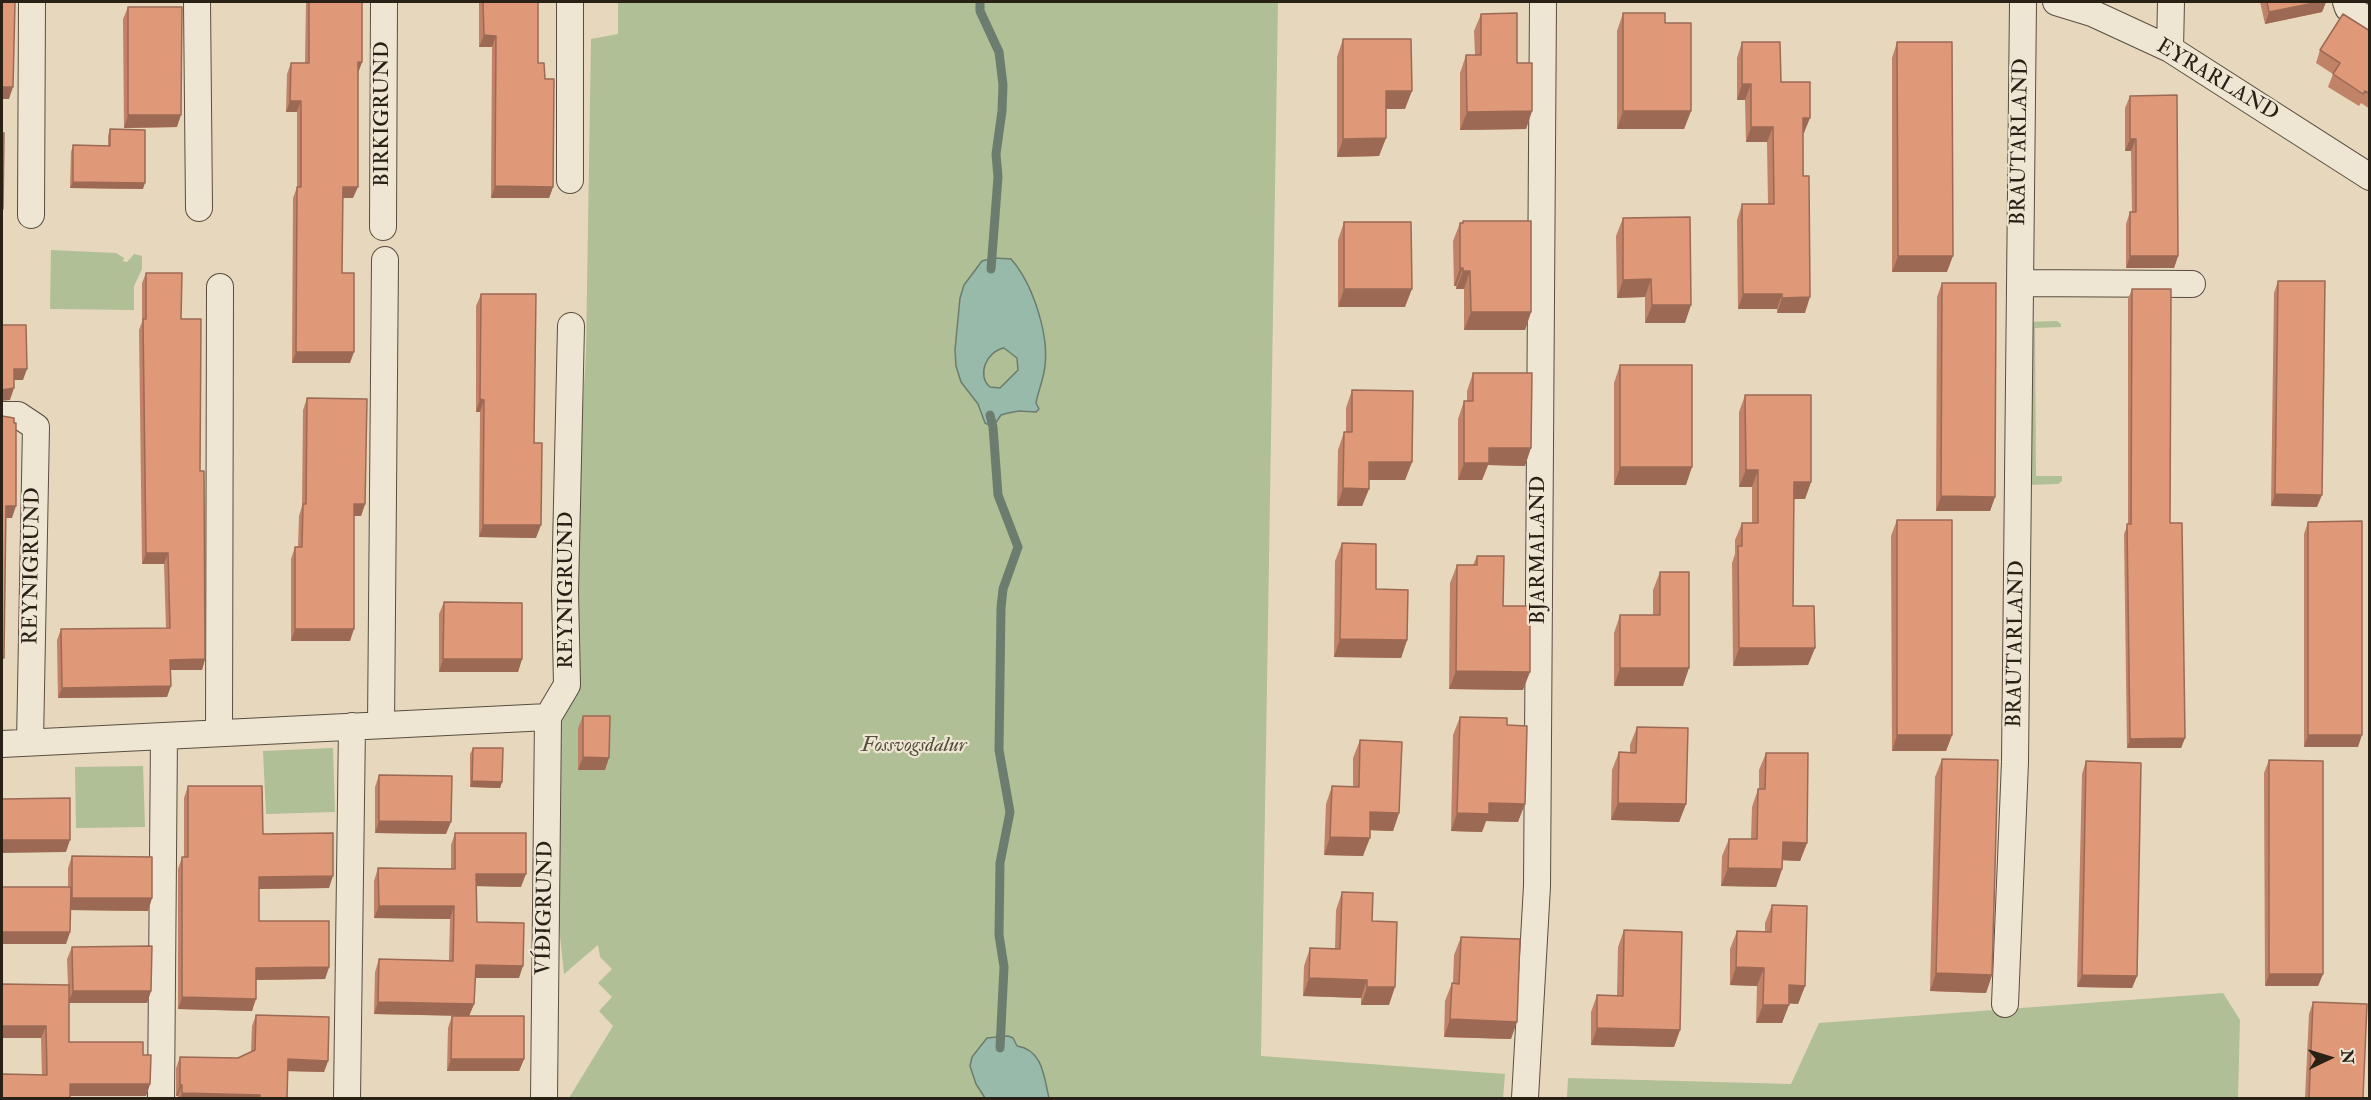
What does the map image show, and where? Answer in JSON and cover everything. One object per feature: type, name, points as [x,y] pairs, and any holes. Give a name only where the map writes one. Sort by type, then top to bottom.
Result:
[{"type":"street","points":[[31,215],[32,2]]},
{"type":"street","points":[[197,2],[199,208]]},
{"type":"street","name":"BIRKIGRUND","points":[[383,227],[384,2]]},
{"type":"street","points":[[570,2],[570,180]]},
{"type":"street","name":"BJARMALAND","points":[[1525,1098],[1536,886],[1543,2]]},
{"type":"street","name":"BRAUTARLAND","points":[[2005,1004],[2015,762],[2023,2]]},
{"type":"street","name":"EYRARLAND","points":[[2056,2],[2092,13],[2170,49],[2367,169]]},
{"type":"street","points":[[2170,49],[2171,2]]},
{"type":"street","points":[[2346,2],[2348,8],[2370,21]]},
{"type":"street","points":[[381,725],[385,260]]},
{"type":"street","points":[[2020,283],[2192,284]]},
{"type":"street","points":[[219,733],[220,287]]},
{"type":"street","name":"REYNIGRUND","points":[[548,717],[567,685],[565,591],[571,326]]},
{"type":"street","name":"REYNIGRUND","points":[[2,415],[18,415],[36,427],[30,742]]},
{"type":"street","points":[[2,744],[548,717]]},
{"type":"street","name":"VÍÐIGRUND","points":[[544,1098],[548,717]]},
{"type":"street","points":[[347,1098],[352,726]]},
{"type":"street","points":[[161,1098],[164,736]]},
{"type":"green space","name":"Fossvogsdalur","points":[[618,2],[1278,2],[1261,1056],[1505,1074],[1503,1098],[569,1098],[613,1026],[599,1011],[612,997],[598,983],[612,969],[600,957],[598,945],[564,974],[548,820],[549,724],[568,660],[586,352],[591,39],[618,34]]},
{"type":"green space","points":[[51,250],[116,253],[127,262],[134,254],[142,256],[142,269],[134,286],[134,310],[50,309]]},
{"type":"green space","points":[[2057,321],[2061,327],[2035,328],[2036,476],[2062,476],[2062,481],[2058,484],[2026,485],[2028,322]]},
{"type":"green space","points":[[333,748],[335,812],[266,814],[263,751]]},
{"type":"green space","points":[[143,766],[145,827],[76,828],[75,767]]},
{"type":"green space","points":[[2223,993],[2240,1020],[2238,1098],[1567,1098],[1568,1078],[1791,1084],[1819,1023]]},
{"type":"shaded area","points":[[994,258],[1011,259],[1033,297],[1045,344],[1044,372],[1036,403],[1039,409],[1036,412],[1019,411],[1001,415],[993,427],[985,423],[978,404],[961,382],[956,366],[955,350],[960,298],[964,285],[982,261]],"holes":[[[1004,348],[1017,358],[1018,370],[1000,388],[990,387],[984,376],[988,358]]]},
{"type":"shaded area","points":[[1008,1036],[1013,1038],[1017,1046],[1026,1049],[1037,1059],[1044,1073],[1049,1098],[985,1098],[976,1084],[970,1066],[972,1057],[987,1038]]},
{"type":"building","points":[[2,2],[15,2],[13,87],[2,87]]},
{"type":"building","points":[[309,2],[362,2],[362,62],[358,62],[358,187],[343,187],[342,273],[354,273],[354,352],[296,352],[297,187],[301,187],[301,101],[290,101],[291,63],[309,63]]},
{"type":"building","points":[[483,2],[538,2],[538,63],[544,63],[545,79],[554,79],[553,187],[495,186],[496,36],[484,35]]},
{"type":"building","points":[[2267,2],[2319,2],[2269,12]]},
{"type":"building","points":[[128,7],[182,7],[181,115],[128,115]]},
{"type":"building","points":[[1517,13],[1517,63],[1532,63],[1532,111],[1467,112],[1466,55],[1481,55],[1481,14]]},
{"type":"building","points":[[1623,13],[1665,13],[1665,23],[1691,23],[1691,111],[1623,111]]},
{"type":"building","points":[[2343,14],[2370,31],[2370,94],[2365,91],[2363,94],[2333,74],[2340,63],[2320,50]]},
{"type":"building","points":[[1343,39],[1411,39],[1412,91],[1386,91],[1386,138],[1343,139]]},
{"type":"building","points":[[1742,42],[1780,42],[1781,82],[1810,82],[1810,118],[1803,118],[1803,176],[1809,176],[1810,297],[1782,298],[1782,294],[1743,294],[1742,204],[1774,204],[1773,127],[1751,127],[1751,84],[1742,84]]},
{"type":"building","points":[[1897,42],[1952,42],[1953,256],[1898,256]]},
{"type":"building","points":[[2177,95],[2178,256],[2130,256],[2130,212],[2136,212],[2136,139],[2130,139],[2130,96]]},
{"type":"building","points":[[110,129],[145,130],[145,183],[73,182],[73,145],[110,146]]},
{"type":"building","points":[[2,133],[4,133],[3,209],[2,209]]},
{"type":"building","points":[[1690,217],[1691,305],[1652,305],[1651,279],[1623,280],[1623,218]]},
{"type":"building","points":[[1463,221],[1531,221],[1531,312],[1471,312],[1470,271],[1463,271],[1463,268],[1460,268],[1460,223]]},
{"type":"building","points":[[1344,222],[1411,222],[1412,289],[1344,289]]},
{"type":"building","points":[[146,273],[182,273],[181,319],[201,319],[200,471],[204,471],[205,659],[170,660],[171,686],[62,688],[61,629],[170,628],[168,553],[146,553],[143,319],[146,319]]},
{"type":"building","points":[[2278,281],[2325,281],[2322,495],[2275,494]]},
{"type":"building","points":[[1942,283],[1996,283],[1995,497],[1941,496]]},
{"type":"building","points":[[2132,289],[2171,289],[2170,523],[2182,523],[2185,738],[2130,739],[2127,524],[2131,524]]},
{"type":"building","points":[[481,294],[536,294],[534,443],[542,443],[541,525],[483,525],[484,400],[480,399]]},
{"type":"building","points":[[2,325],[26,325],[27,369],[14,369],[14,388],[2,390]]},
{"type":"building","points":[[1620,365],[1692,365],[1692,467],[1620,467]]},
{"type":"building","points":[[1473,373],[1532,373],[1531,448],[1489,448],[1489,463],[1464,463],[1464,401],[1473,401]]},
{"type":"building","points":[[1352,390],[1413,391],[1412,462],[1369,462],[1369,489],[1343,488],[1344,432],[1352,432]]},
{"type":"building","points":[[1745,395],[1811,395],[1811,482],[1794,482],[1793,606],[1814,606],[1815,648],[1739,648],[1738,546],[1742,546],[1742,523],[1758,523],[1758,470],[1746,470]]},
{"type":"building","points":[[307,398],[367,399],[365,504],[354,504],[354,629],[295,629],[295,547],[302,547],[303,504],[306,504]]},
{"type":"building","points":[[2,416],[14,418],[14,423],[16,423],[16,506],[6,506],[4,658],[2,658]]},
{"type":"building","points":[[1897,520],[1952,520],[1952,735],[1897,735]]},
{"type":"building","points":[[2362,521],[2362,735],[2308,735],[2308,522]]},
{"type":"building","points":[[1342,543],[1376,544],[1376,589],[1408,590],[1407,640],[1340,639]]},
{"type":"building","points":[[1477,556],[1504,556],[1503,606],[1530,606],[1530,672],[1456,671],[1457,565],[1477,565]]},
{"type":"building","points":[[1660,572],[1689,572],[1689,668],[1620,668],[1620,615],[1660,615]]},
{"type":"building","points":[[444,602],[522,603],[522,659],[443,659]]},
{"type":"building","points":[[583,716],[610,716],[609,758],[583,757]]},
{"type":"building","points":[[1460,717],[1507,718],[1507,725],[1527,726],[1525,804],[1489,803],[1489,814],[1457,813]]},
{"type":"building","points":[[1637,727],[1688,728],[1686,804],[1618,803],[1619,752],[1636,753]]},
{"type":"building","points":[[1360,740],[1402,742],[1399,813],[1370,812],[1370,838],[1330,837],[1332,786],[1359,787]]},
{"type":"building","points":[[473,748],[503,748],[502,782],[472,781]]},
{"type":"building","points":[[1766,753],[1808,753],[1807,843],[1783,842],[1782,869],[1728,868],[1729,839],[1757,839],[1758,789],[1765,789]]},
{"type":"building","points":[[1942,759],[1998,760],[1992,975],[1936,973]]},
{"type":"building","points":[[2269,760],[2323,761],[2323,974],[2269,974]]},
{"type":"building","points":[[2086,761],[2141,763],[2137,976],[2082,975]]},
{"type":"building","points":[[379,775],[452,776],[451,822],[379,821]]},
{"type":"building","points":[[188,786],[262,786],[263,834],[333,833],[333,876],[259,877],[259,921],[329,921],[329,967],[256,968],[256,999],[182,997],[182,857],[188,857]]},
{"type":"building","points":[[70,798],[70,840],[2,840],[2,799]]},
{"type":"building","points":[[455,833],[526,833],[526,874],[476,874],[477,922],[524,923],[523,966],[476,965],[474,1004],[378,1002],[379,959],[453,961],[454,906],[379,906],[378,868],[455,869]]},
{"type":"building","points":[[72,856],[152,857],[152,898],[72,898]]},
{"type":"building","points":[[2,887],[71,887],[70,932],[2,932]]},
{"type":"building","points":[[1342,892],[1373,893],[1372,921],[1397,922],[1395,987],[1367,987],[1367,980],[1309,978],[1310,948],[1340,949]]},
{"type":"building","points":[[1772,905],[1807,906],[1805,986],[1789,985],[1789,1005],[1763,1005],[1764,968],[1736,967],[1737,931],[1771,932]]},
{"type":"building","points":[[1624,930],[1682,932],[1680,1030],[1597,1028],[1597,995],[1623,996]]},
{"type":"building","points":[[1461,937],[1520,939],[1517,1022],[1450,1019],[1452,983],[1459,984]]},
{"type":"building","points":[[152,946],[151,991],[73,991],[72,947]]},
{"type":"building","points":[[2,984],[69,985],[69,1042],[143,1042],[143,1055],[151,1055],[150,1084],[70,1084],[70,1098],[2,1098],[2,1074],[47,1075],[46,1026],[2,1026]]},
{"type":"building","points":[[2313,1002],[2367,1004],[2363,1098],[2309,1098]]},
{"type":"building","points":[[256,1015],[329,1017],[328,1061],[288,1059],[287,1098],[182,1093],[180,1057],[238,1058],[255,1050]]},
{"type":"building","points":[[452,1016],[524,1016],[524,1059],[451,1059]]},
{"type":"waterway","points":[[980,2],[980,11],[999,52],[1003,85],[996,154],[998,177],[991,269]]},
{"type":"waterway","points":[[990,415],[998,495],[1018,547],[1003,589],[1001,608],[999,750],[1010,812],[1000,863],[999,935],[1004,967],[1000,1048]]}]
